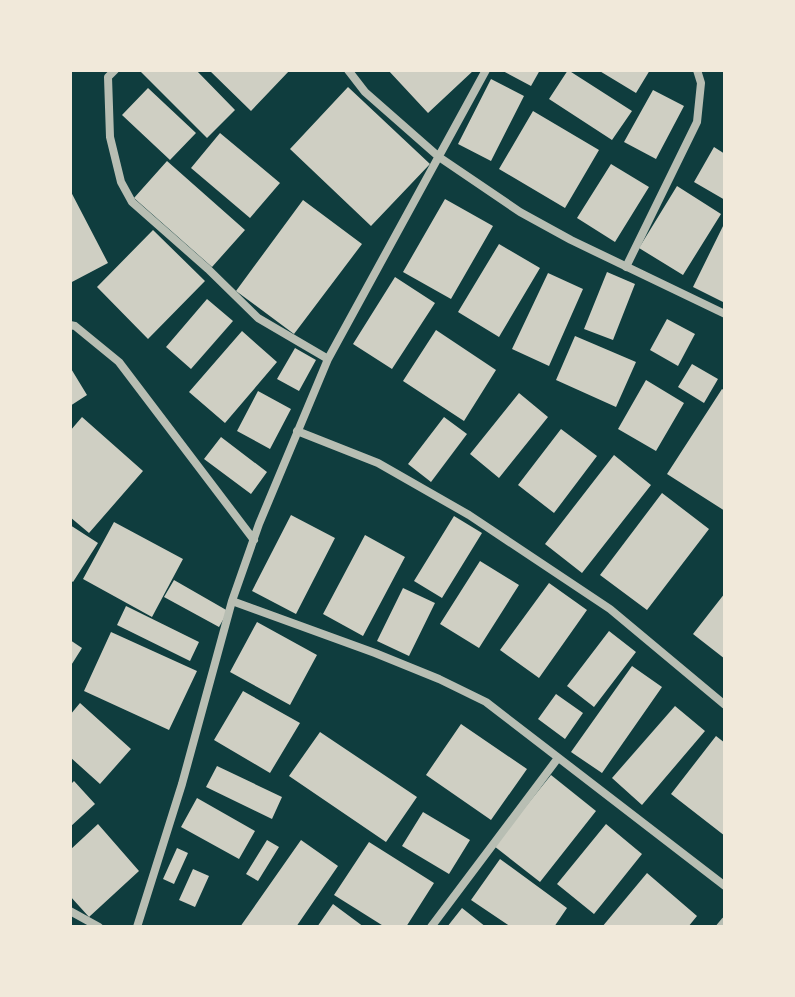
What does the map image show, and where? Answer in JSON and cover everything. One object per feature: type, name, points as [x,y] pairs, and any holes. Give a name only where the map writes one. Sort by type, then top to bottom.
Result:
[{"type":"street","points":[[115,70],[108,77],[110,137],[121,182],[132,202],[258,318],[328,359]]},
{"type":"street","points":[[348,70],[365,92],[439,157],[520,212],[725,314]]},
{"type":"street","points":[[137,927],[182,784],[232,601],[259,524],[328,359],[486,70]]},
{"type":"street","points":[[626,267],[697,122],[701,83],[697,70]]},
{"type":"street","points":[[70,325],[119,362],[254,540]]},
{"type":"street","points":[[297,431],[378,463],[469,515],[610,609],[725,705]]},
{"type":"street","points":[[232,601],[439,679],[486,702],[725,886]]},
{"type":"street","points":[[431,927],[558,758]]},
{"type":"street","points":[[70,911],[99,927]]},
{"type":"street","points":[[720,927],[725,921]]},
{"type":"building","points":[[139,70],[196,70],[235,110],[207,138]]},
{"type":"building","points":[[209,70],[290,70],[251,111]]},
{"type":"building","points":[[388,70],[474,70],[428,113]]},
{"type":"building","points":[[501,70],[540,70],[531,86]]},
{"type":"building","points":[[568,70],[632,111],[612,140],[549,99]]},
{"type":"building","points":[[598,70],[650,70],[636,93]]},
{"type":"building","points":[[491,79],[524,96],[491,161],[458,144]]},
{"type":"building","points":[[348,87],[430,164],[371,226],[290,149]]},
{"type":"building","points":[[148,88],[196,133],[170,160],[122,115]]},
{"type":"building","points":[[653,90],[684,106],[656,159],[624,142]]},
{"type":"building","points":[[533,111],[599,150],[565,208],[499,169]]},
{"type":"building","points":[[220,133],[280,183],[250,218],[191,168]]},
{"type":"building","points":[[714,147],[725,154],[725,200],[694,182]]},
{"type":"building","points":[[167,161],[245,230],[212,267],[134,198]]},
{"type":"building","points":[[611,164],[649,187],[615,242],[577,218]]},
{"type":"building","points":[[677,186],[721,214],[683,275],[639,248]]},
{"type":"building","points":[[70,190],[108,263],[70,283]]},
{"type":"building","points":[[445,199],[493,226],[451,299],[403,272]]},
{"type":"building","points":[[303,200],[362,244],[294,334],[236,291]]},
{"type":"building","points":[[725,222],[725,303],[693,287]]},
{"type":"building","points":[[153,230],[205,281],[148,339],[97,287]]},
{"type":"building","points":[[499,244],[540,268],[499,337],[458,312]]},
{"type":"building","points":[[607,272],[635,284],[613,340],[584,329]]},
{"type":"building","points":[[548,273],[583,289],[549,366],[512,349]]},
{"type":"building","points":[[395,277],[435,303],[392,369],[353,344]]},
{"type":"building","points":[[207,299],[233,321],[191,369],[166,347]]},
{"type":"building","points":[[667,319],[695,334],[678,366],[650,350]]},
{"type":"building","points":[[436,330],[496,370],[464,421],[403,381]]},
{"type":"building","points":[[242,331],[277,362],[225,423],[189,392]]},
{"type":"building","points":[[575,336],[636,362],[616,407],[556,380]]},
{"type":"building","points":[[295,348],[316,360],[299,391],[277,379]]},
{"type":"building","points":[[692,364],[718,379],[704,403],[678,387]]},
{"type":"building","points":[[70,367],[87,395],[70,406]]},
{"type":"building","points":[[646,380],[684,403],[656,451],[618,429]]},
{"type":"building","points":[[722,389],[725,391],[725,511],[667,474]]},
{"type":"building","points":[[258,391],[291,409],[270,449],[237,431]]},
{"type":"building","points":[[519,393],[548,417],[499,478],[470,454]]},
{"type":"building","points":[[82,417],[143,471],[89,533],[70,517],[70,431]]},
{"type":"building","points":[[444,417],[467,434],[431,482],[408,464]]},
{"type":"building","points":[[561,429],[597,456],[554,513],[518,485]]},
{"type":"building","points":[[221,437],[267,472],[251,494],[204,459]]},
{"type":"building","points":[[614,455],[651,485],[582,573],[545,544]]},
{"type":"building","points":[[662,493],[709,529],[647,610],[600,575]]},
{"type":"building","points":[[291,515],[335,538],[296,614],[252,591]]},
{"type":"building","points":[[454,516],[482,533],[442,598],[414,581]]},
{"type":"building","points":[[114,522],[183,559],[152,617],[83,579]]},
{"type":"building","points":[[70,525],[98,543],[73,582],[70,580]]},
{"type":"building","points":[[365,535],[405,557],[363,636],[323,614]]},
{"type":"building","points":[[480,561],[519,585],[479,648],[440,624]]},
{"type":"building","points":[[174,580],[228,611],[219,627],[164,597]]},
{"type":"building","points":[[549,583],[587,610],[539,678],[500,650]]},
{"type":"building","points":[[403,588],[435,603],[409,656],[377,641]]},
{"type":"building","points":[[725,593],[725,659],[693,634]]},
{"type":"building","points":[[126,606],[199,642],[190,661],[117,625]]},
{"type":"building","points":[[257,622],[317,655],[290,705],[230,672]]},
{"type":"building","points":[[609,631],[636,652],[594,707],[567,686]]},
{"type":"building","points":[[111,632],[197,671],[169,730],[84,691]]},
{"type":"building","points":[[70,640],[82,648],[70,667]]},
{"type":"building","points":[[632,666],[662,687],[602,773],[571,752]]},
{"type":"building","points":[[243,691],[300,723],[270,773],[214,740]]},
{"type":"building","points":[[556,694],[583,713],[565,739],[538,719]]},
{"type":"building","points":[[80,703],[131,749],[100,784],[70,757],[70,715]]},
{"type":"building","points":[[675,706],[705,731],[642,805],[612,778]]},
{"type":"building","points":[[461,724],[527,769],[491,820],[426,775]]},
{"type":"building","points":[[320,732],[417,797],[386,842],[289,776]]},
{"type":"building","points":[[716,736],[725,743],[725,836],[671,794]]},
{"type":"building","points":[[217,766],[282,797],[272,819],[206,787]]},
{"type":"building","points":[[551,775],[596,811],[540,882],[494,846]]},
{"type":"building","points":[[74,781],[95,804],[70,827],[70,785]]},
{"type":"building","points":[[197,798],[255,831],[239,859],[181,827]]},
{"type":"building","points":[[423,812],[470,840],[449,874],[402,846]]},
{"type":"building","points":[[98,824],[139,871],[89,917],[70,896],[70,850]]},
{"type":"building","points":[[606,824],[642,854],[594,914],[557,884]]},
{"type":"building","points":[[267,840],[279,847],[258,881],[246,874]]},
{"type":"building","points":[[301,840],[338,866],[296,927],[240,927]]},
{"type":"building","points":[[369,842],[434,883],[406,927],[385,927],[334,895]]},
{"type":"building","points":[[177,848],[188,853],[174,884],[163,879]]},
{"type":"building","points":[[500,859],[567,908],[554,927],[511,927],[471,900]]},
{"type":"building","points":[[193,869],[209,876],[195,907],[179,900]]},
{"type":"building","points":[[647,873],[697,916],[688,927],[602,927]]},
{"type":"building","points":[[333,904],[364,927],[317,927]]},
{"type":"building","points":[[462,908],[486,927],[447,927]]}]
